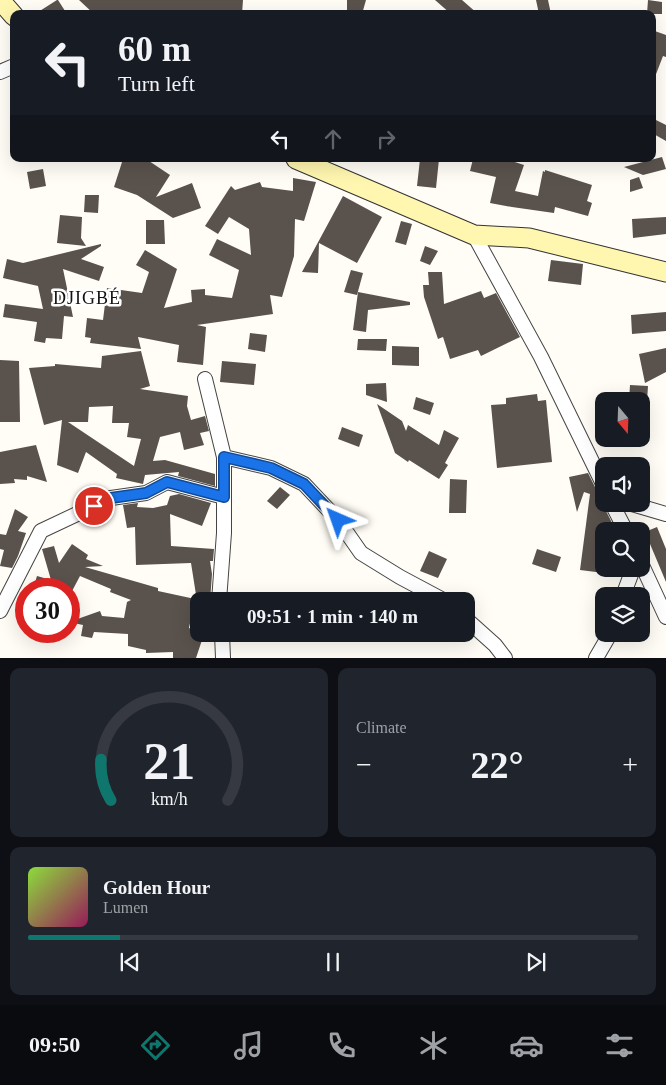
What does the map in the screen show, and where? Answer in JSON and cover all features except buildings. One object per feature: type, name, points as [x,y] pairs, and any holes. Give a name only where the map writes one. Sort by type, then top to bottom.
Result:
[{"type":"street","points":[[0,0],[10,11]]},
{"type":"street","points":[[303,162],[474,235],[529,238],[666,272]]},
{"type":"street","points":[[474,235],[541,357],[595,468]]},
{"type":"street","points":[[205,379],[224,457],[224,533],[220,592]]},
{"type":"street","points":[[224,457],[271,468],[304,484],[338,520],[362,553],[428,592]]},
{"type":"street","points":[[0,611],[41,531],[111,498],[146,493],[167,482],[224,497]]},
{"type":"street","points":[[650,509],[666,514]]},
{"type":"street","points":[[647,577],[666,617]]},
{"type":"street","points":[[475,627],[495,645],[504,658]]},
{"type":"street","points":[[222,642],[223,658]]},
{"type":"street","points":[[596,658],[605,642]]},
{"type":"district","name":"DJIGBÉ","points":[[87,298]]},
{"type":"route","points":[[94,506],[111,498],[146,493],[167,482],[224,497],[224,457],[271,468],[304,484],[338,520]]}]
